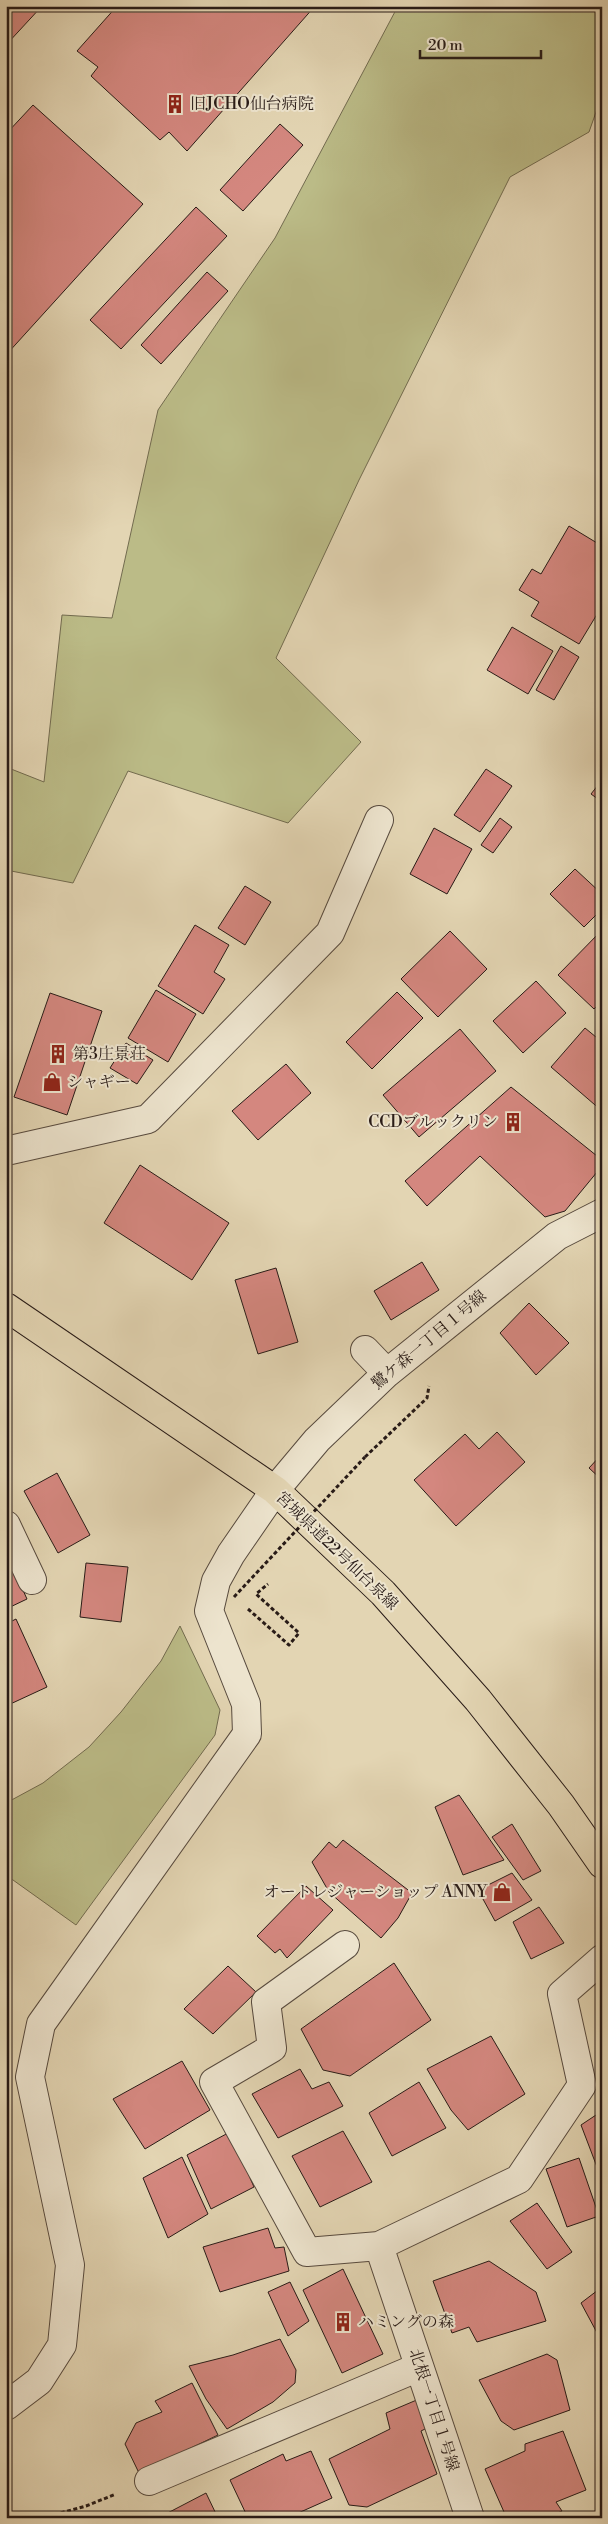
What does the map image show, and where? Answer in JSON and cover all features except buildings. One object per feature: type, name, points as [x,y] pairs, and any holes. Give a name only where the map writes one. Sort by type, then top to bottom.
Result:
[{"type":"main road","name":"宮城県道22号仙台泉線","points":[[6,1308],[275,1490],[383,1593],[478,1700],[561,1805],[602,1864]]},
{"type":"street","points":[[6,1151],[148,1118],[330,933],[378,820]]},
{"type":"street","name":"鷺ケ森一丁目１号線","points":[[6,2406],[39,2381],[62,2345],[70,2265],[30,2077],[42,2024],[247,1734],[246,1704],[209,1611],[216,1581],[275,1490],[317,1440],[387,1373],[557,1236],[602,1213]]},
{"type":"street","points":[[365,1350],[387,1373]]},
{"type":"street","points":[[6,1525],[32,1580]]},
{"type":"street","points":[[345,1945],[266,2002],[272,2048],[214,2082],[307,2252],[379,2246],[519,2180],[582,2085],[562,1994],[602,1959]]},
{"type":"street","name":"北根一丁目１号線","points":[[379,2246],[470,2518]]},
{"type":"street","points":[[150,2481],[419,2367]]},
{"type":"path","points":[[268,1584],[256,1594],[298,1633],[289,1645],[234,1597],[364,1457],[427,1398]]},
{"type":"path","points":[[42,2518],[86,2506],[150,2481]]},
{"type":"green space","points":[[398,6],[602,6],[602,95],[589,132],[510,177],[359,480],[276,658],[361,742],[288,823],[128,771],[73,883],[6,870],[6,767],[44,782],[62,615],[112,618],[158,410],[275,238]]},
{"type":"green space","points":[[180,1626],[220,1710],[215,1735],[76,1925],[6,1875],[6,1803],[43,1783],[89,1747],[121,1712],[161,1661]]},
{"type":"place","name":"旧JCHO仙台病院","points":[[175,104]]},
{"type":"place","name":"第3庄景荘","points":[[58,1054]]},
{"type":"place","name":"シャギー","points":[[52,1082]]},
{"type":"place","name":"CCDブルックリン","points":[[513,1122]]},
{"type":"place","name":"オートレジャーショップ ANNY","points":[[502,1892]]},
{"type":"place","name":"ハミングの森","points":[[343,2322]]}]
